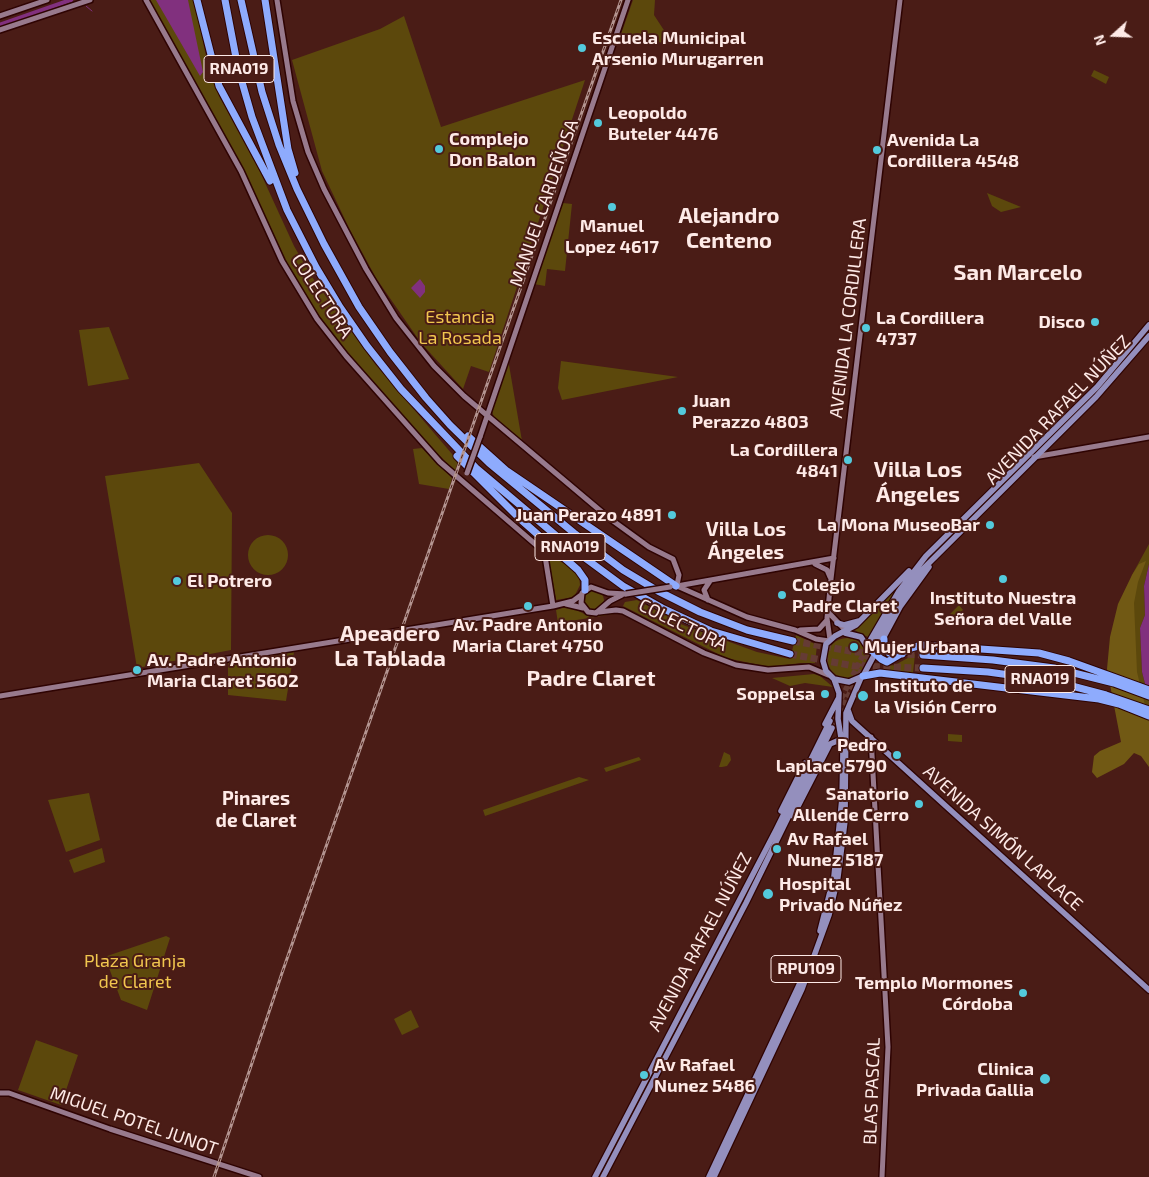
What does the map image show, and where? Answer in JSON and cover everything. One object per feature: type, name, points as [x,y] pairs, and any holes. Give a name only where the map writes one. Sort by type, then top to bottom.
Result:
[{"type":"highway","points":[[197,0],[219,86],[264,167],[294,234],[316,266]]},
{"type":"highway","name":"RNA019","points":[[225,0],[242,84],[263,151],[288,210],[316,266],[367,346],[434,426],[468,461],[512,499],[579,554],[623,586],[699,626],[739,641],[790,654]]},
{"type":"highway","name":"RNA019","points":[[242,0],[256,69],[279,145],[297,189],[332,260],[376,333],[439,413],[474,448],[550,514],[592,548],[636,579],[707,615],[748,630],[793,641]]},
{"type":"highway","points":[[265,0],[290,161],[332,260]]},
{"type":"highway","points":[[439,413],[459,427],[507,471],[669,584]]},
{"type":"highway","points":[[434,426],[450,449],[505,504],[581,573],[586,582],[583,593]]},
{"type":"highway","points":[[884,639],[884,647],[889,653],[894,655],[903,654]]},
{"type":"highway","points":[[872,643],[875,654],[883,661],[890,662],[911,648],[922,645],[1025,651],[1063,658],[1115,681],[1149,690]]},
{"type":"highway","name":"RNA019","points":[[923,655],[1026,664],[1066,671],[1115,681],[1149,696]]},
{"type":"highway","name":"RNA019","points":[[923,668],[1023,676],[1079,687],[1149,710]]},
{"type":"highway","points":[[862,677],[880,673],[1093,698],[1125,703],[1149,716]]},
{"type":"main road","points":[[0,16],[47,0]]},
{"type":"main road","points":[[0,30],[90,0]]},
{"type":"main road","name":"COLECTORA","points":[[146,0],[241,171],[282,261],[317,319],[341,350],[440,462],[542,550],[545,556],[553,606]]},
{"type":"main road","points":[[277,0],[295,111],[306,147],[320,180],[374,283],[396,318],[434,366],[472,403],[610,518],[641,541],[676,562],[680,578],[669,584]]},
{"type":"main road","name":"MANUEL CARDEÑOSA","points":[[464,483],[628,0]]},
{"type":"main road","name":"AVENIDA LA CORDILLERA","points":[[829,640],[828,614],[831,579],[900,0]]},
{"type":"main road","name":"AVENIDA RAFAEL NÚÑEZ","points":[[872,643],[895,596],[923,560],[1097,387],[1149,325]]},
{"type":"main road","name":"AVENIDA RAFAEL NÚÑEZ","points":[[872,643],[910,584],[947,543],[1096,397],[1149,336]]},
{"type":"main road","points":[[1024,458],[1149,438]]},
{"type":"main road","points":[[869,665],[903,602],[947,543]]},
{"type":"main road","points":[[565,604],[583,608],[590,613],[599,612],[605,605],[624,595],[669,584],[711,581],[812,564],[834,558]]},
{"type":"main road","points":[[829,640],[846,633],[923,560]]},
{"type":"main road","points":[[812,564],[824,568],[831,579]]},
{"type":"main road","points":[[710,602],[704,591],[711,581]]},
{"type":"main road","name":"COLECTORA","points":[[669,584],[747,616],[795,630],[812,638],[829,640]]},
{"type":"main road","points":[[0,696],[565,604],[594,587],[624,595]]},
{"type":"main road","points":[[602,590],[606,597],[605,605]]},
{"type":"main road","points":[[583,593],[583,608]]},
{"type":"main road","name":"COLECTORA","points":[[599,612],[623,611],[704,653],[736,665],[773,670],[814,668],[831,677]]},
{"type":"main road","points":[[795,630],[809,631],[819,628],[824,625],[828,614],[846,633],[861,637],[872,643]]},
{"type":"main road","points":[[837,624],[851,624],[863,618]]},
{"type":"main road","name":"RPU109","points":[[709,1177],[813,952],[829,900],[841,821],[842,746],[838,719],[838,687],[822,658],[829,640]]},
{"type":"main road","name":"RPU109","points":[[714,1177],[812,967],[833,900],[845,822],[847,771],[846,718],[849,703],[869,665],[872,643]]},
{"type":"main road","points":[[831,677],[849,682],[862,677]]},
{"type":"main road","points":[[779,831],[786,800],[839,696]]},
{"type":"main road","name":"AVENIDA SIMÓN LAPLACE","points":[[849,703],[850,717],[1149,990]]},
{"type":"main road","name":"AVENIDA RAFAEL NÚÑEZ","points":[[595,1177],[711,954],[779,831],[830,721]]},
{"type":"main road","name":"AVENIDA RAFAEL NÚÑEZ","points":[[603,1177],[694,1002],[832,728]]},
{"type":"main road","name":"BLAS PASCAL","points":[[871,737],[888,1047],[882,1177]]},
{"type":"main road","points":[[779,831],[799,805],[831,743],[839,741],[842,746]]},
{"type":"main road","points":[[711,954],[720,951]]},
{"type":"main road","points":[[694,1002],[694,995],[707,969],[706,964]]},
{"type":"main road","points":[[767,1064],[766,1061],[776,1035]]},
{"type":"main road","name":"MIGUEL POTEL JUNOT","points":[[0,1093],[9,1093],[128,1135],[259,1177]]},
{"type":"green space","points":[[149,0],[194,0],[209,70],[219,96],[261,174],[294,246],[312,277],[375,364],[458,461],[455,471],[417,433],[338,343],[306,296],[287,263],[244,171]]},
{"type":"green space","points":[[633,0],[655,0],[654,15],[673,44],[620,37]]},
{"type":"green space","name":"Complejo Don Balon","points":[[404,16],[441,127],[585,80],[489,372],[471,366],[463,389],[421,343],[376,278],[349,228],[322,171],[292,60],[380,29]]},
{"type":"green space","points":[[1094,70],[1109,77],[1106,84],[1091,76]]},
{"type":"green space","points":[[987,193],[1021,207],[1001,212],[992,206]]},
{"type":"green space","points":[[563,203],[572,204],[565,271],[547,269],[545,286],[534,284]]},
{"type":"green space","points":[[109,327],[129,379],[88,386],[79,330]]},
{"type":"green space","points":[[508,359],[522,441],[494,417],[491,409]]},
{"type":"green space","points":[[561,361],[678,377],[562,400],[558,388]]},
{"type":"green space","points":[[422,448],[452,478],[449,489],[419,484],[413,449]]},
{"type":"green space","name":"El Potrero","points":[[199,463],[232,513],[231,650],[137,668],[105,476]]},
{"type":"green space","points":[[268,535],[282,541],[288,555],[282,569],[268,575],[254,569],[248,555],[254,541]]},
{"type":"green space","points":[[1149,544],[1149,564],[1144,586],[1145,615],[1140,628],[1142,672],[1149,699],[1149,745],[1122,628],[1132,575]]},
{"type":"green space","points":[[548,554],[568,566],[579,576],[580,585],[574,597],[556,600]]},
{"type":"green space","points":[[904,579],[870,638],[856,631],[855,630]]},
{"type":"green space","points":[[594,590],[601,593],[604,600],[601,607],[594,610],[587,607],[584,600],[587,593]]},
{"type":"green space","points":[[637,600],[683,625],[757,652],[790,659],[796,635],[817,645],[815,663],[769,667],[726,658],[623,606],[625,602]]},
{"type":"green space","points":[[959,605],[963,610],[951,621],[947,617]]},
{"type":"green space","points":[[569,606],[590,617],[620,613],[558,623],[556,610]]},
{"type":"green space","points":[[847,638],[861,644],[867,658],[861,672],[847,678],[833,672],[827,658],[833,644]]},
{"type":"green space","points":[[294,652],[286,701],[228,695],[228,663]]},
{"type":"green space","points":[[915,654],[913,673],[886,669],[886,666],[895,665]]},
{"type":"green space","points":[[814,674],[820,676],[833,687],[805,683],[790,686],[772,678]]},
{"type":"green space","points":[[948,734],[962,735],[962,742],[948,741]]},
{"type":"green space","points":[[724,752],[730,755],[731,760],[727,766],[719,767]]},
{"type":"green space","points":[[639,757],[641,760],[606,772],[604,768]]},
{"type":"green space","points":[[579,777],[589,780],[485,816],[483,810]]},
{"type":"green space","points":[[89,793],[100,840],[66,852],[48,800]]},
{"type":"green space","points":[[102,848],[105,862],[74,873],[69,860]]},
{"type":"green space","name":"Plaza Granja de Claret","points":[[166,936],[170,938],[147,1010],[121,1000],[106,960],[107,956]]},
{"type":"green space","points":[[411,1010],[419,1027],[402,1035],[394,1019]]},
{"type":"green space","points":[[36,1040],[78,1055],[61,1105],[18,1090]]},
{"type":"shaded area","points":[[156,0],[188,0],[203,72],[200,76]]},
{"type":"shaded area","points":[[420,279],[425,286],[425,292],[420,298],[411,288]]},
{"type":"shaded area","points":[[1146,561],[1138,582],[1134,603],[1137,672],[1149,722],[1149,767],[1141,756],[1134,753],[1124,764],[1097,778],[1092,772],[1094,756],[1100,751],[1121,742],[1107,669],[1110,637],[1118,604],[1139,564]]},
{"type":"shaded area","points":[[1149,564],[1149,699],[1142,672],[1140,628],[1145,615],[1144,586]]},
{"type":"waterway","points":[[0,25],[71,0]]},
{"type":"waterway","points":[[86,6],[92,11]]},
{"type":"tunnel","points":[[830,721],[871,639]]},
{"type":"tunnel","points":[[793,641],[856,652],[923,655]]},
{"type":"tunnel","points":[[832,728],[873,647]]},
{"type":"tunnel","points":[[790,654],[854,666],[923,668]]},
{"type":"railway","points":[[214,1177],[282,973],[621,0]]},
{"type":"place","name":"Escuela Municipal Arsenio Murugarren","points":[[582,48]]},
{"type":"place","name":"Leopoldo Buteler 4476","points":[[598,123]]},
{"type":"place","name":"Complejo Don Balon","points":[[439,149]]},
{"type":"place","name":"Avenida La Cordillera 4548","points":[[877,150]]},
{"type":"place","name":"Manuel Lopez 4617","points":[[612,207]]},
{"type":"place","name":"Disco","points":[[1095,322]]},
{"type":"place","name":"La Cordillera 4737","points":[[866,328]]},
{"type":"place","name":"Juan Perazzo 4803","points":[[682,411]]},
{"type":"place","name":"La Cordillera 4841","points":[[848,460]]},
{"type":"place","name":"Juan Perazo 4891","points":[[672,515]]},
{"type":"place","name":"La Mona MuseoBar","points":[[990,525]]},
{"type":"place","name":"Instituto Nuestra Señora del Valle","points":[[1003,579]]},
{"type":"place","name":"El Potrero","points":[[177,581]]},
{"type":"place","name":"Colegio Padre Claret","points":[[782,595]]},
{"type":"place","name":"Av. Padre Antonio Maria Claret 4750","points":[[528,606]]},
{"type":"place","name":"Mujer Urbana","points":[[854,647]]},
{"type":"place","name":"Av. Padre Antonio Maria Claret 5602","points":[[137,670]]},
{"type":"place","name":"Soppelsa","points":[[825,694]]},
{"type":"place","name":"Instituto de la Visión Cerro","points":[[863,696]]},
{"type":"place","name":"Pedro Laplace 5790","points":[[897,755]]},
{"type":"place","name":"Sanatorio Allende Cerro","points":[[919,804]]},
{"type":"place","name":"Av Rafael Nunez 5187","points":[[777,849]]},
{"type":"place","name":"Hospital Privado Núñez","points":[[768,894]]},
{"type":"place","name":"Templo Mormones Córdoba","points":[[1023,993]]},
{"type":"place","name":"Av Rafael Nunez 5486","points":[[644,1075]]},
{"type":"place","name":"Clinica Privada Gallia","points":[[1045,1079]]},
{"type":"district","name":"Alejandro Centeno","points":[[729,229]]},
{"type":"district","name":"San Marcelo","points":[[1018,273]]},
{"type":"district","name":"Villa Los Ángeles","points":[[918,482]]},
{"type":"district","name":"Villa Los Ángeles","points":[[746,540]]},
{"type":"district","name":"Apeadero La Tablada","points":[[390,646]]},
{"type":"district","name":"Padre Claret","points":[[591,679]]},
{"type":"district","name":"Pinares de Claret","points":[[256,810]]},
{"type":"park label","name":"Estancia La Rosada","points":[[460,327]]}]
